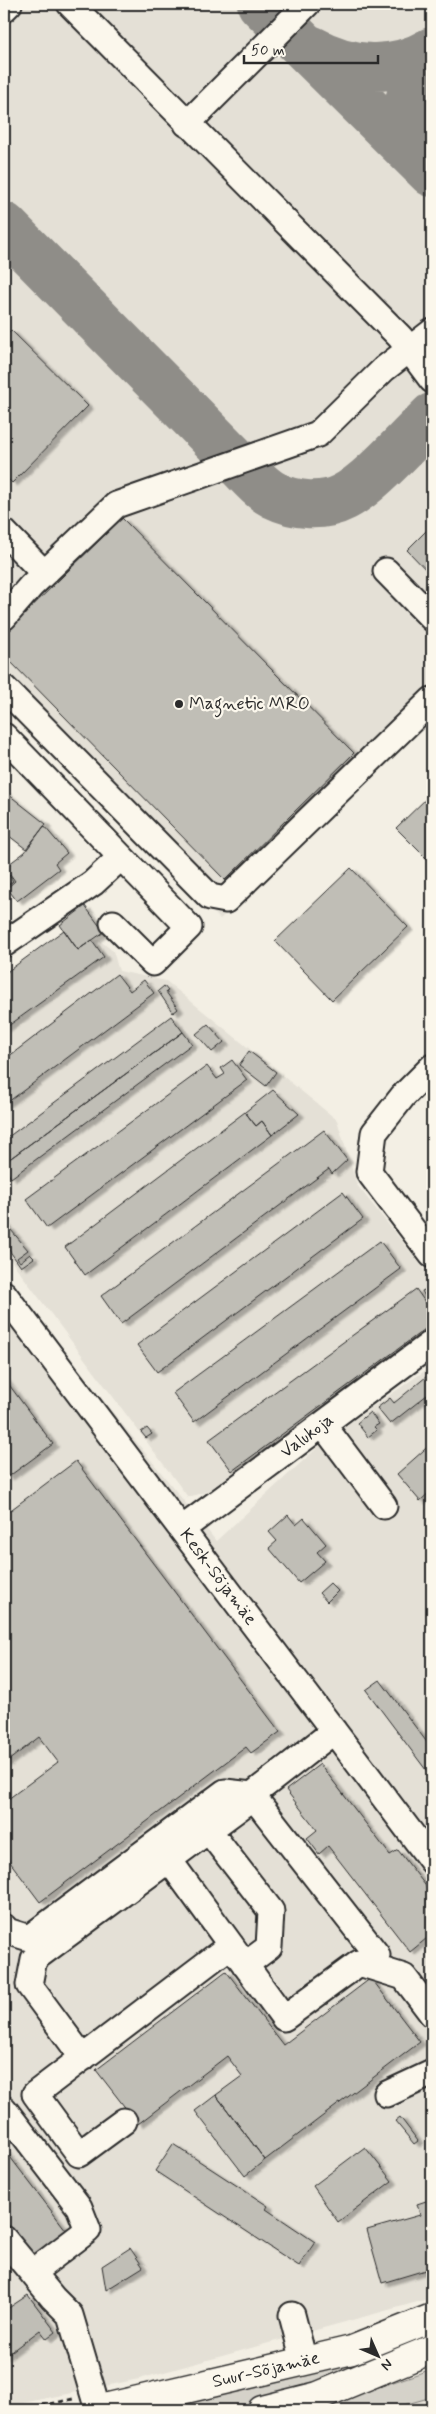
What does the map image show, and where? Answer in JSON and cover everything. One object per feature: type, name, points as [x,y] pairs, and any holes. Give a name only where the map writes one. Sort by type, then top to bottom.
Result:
[{"type":"main road","name":"Suur-Sõjamäe","points":[[98,2410],[352,2350],[432,2318]]},
{"type":"main road","name":"Suur-Sõjamäe","points":[[262,2410],[318,2396],[432,2349]]},
{"type":"street","points":[[4,9],[9,4]]},
{"type":"street","points":[[70,4],[409,348],[432,380]]},
{"type":"street","points":[[188,124],[307,4]]},
{"type":"street","points":[[4,618],[44,573],[116,505],[318,434],[384,369],[432,332]]},
{"type":"street","points":[[9,546],[44,573]]},
{"type":"street","points":[[386,571],[432,618]]},
{"type":"street","points":[[4,688],[210,897],[226,900],[432,700]]},
{"type":"street","points":[[4,736],[189,927],[153,963],[113,923]]},
{"type":"street","points":[[4,944],[94,883],[121,857]]},
{"type":"street","points":[[432,1067],[404,1096],[374,1133],[369,1172],[432,1255]]},
{"type":"street","name":"Kesk-Sõjamäe","points":[[4,1294],[432,1861]]},
{"type":"street","name":"Valukoja","points":[[182,1529],[432,1343]]},
{"type":"street","points":[[323,1425],[384,1506]]},
{"type":"street","points":[[83,2058],[29,1985],[34,1959],[209,1831],[334,1731]]},
{"type":"street","points":[[4,1927],[7,1931],[29,1938],[225,1792],[253,1796],[377,1955]]},
{"type":"street","points":[[209,1831],[271,1911],[269,1947],[245,1965]]},
{"type":"street","points":[[169,1860],[284,2018],[359,1962],[404,1977],[432,2014]]},
{"type":"street","points":[[124,2121],[79,2154],[34,2094],[231,1945]]},
{"type":"street","points":[[387,2094],[432,2073]]},
{"type":"street","points":[[4,2109],[79,2207],[88,2230],[33,2272]]},
{"type":"street","points":[[4,2239],[53,2298],[70,2315],[98,2410]]},
{"type":"street","points":[[292,2315],[304,2361]]},
{"type":"path","points":[[24,2410],[66,2400]]},
{"type":"shaded area","points":[[4,4],[432,4],[432,715],[220,919],[4,702]]},
{"type":"shaded area","points":[[92,940],[99,940],[113,951],[119,971],[166,981],[337,1120],[357,1185],[432,1279],[432,1331],[206,1492],[188,1497],[4,1251],[4,1005]]},
{"type":"shaded area","points":[[4,1277],[216,1541],[330,1436],[432,1366],[432,2298],[139,2379],[4,2407]]},
{"type":"shaded area","points":[[429,2333],[428,2338],[282,2396],[230,2410],[139,2410]]},
{"type":"shaded area","points":[[432,2369],[432,2397],[386,2410],[310,2410]]},
{"type":"shaded area","points":[[432,2390],[432,2410],[356,2410]]},
{"type":"building","points":[[11,330],[88,406],[12,483],[4,475],[4,338]]},
{"type":"building","name":"Magnetic MRO","points":[[122,518],[354,753],[225,880],[4,655],[4,634]]},
{"type":"building","points":[[432,525],[432,576],[407,550]]},
{"type":"building","points":[[4,791],[46,824],[26,849],[4,832]]},
{"type":"building","points":[[432,793],[432,864],[396,828]]},
{"type":"building","points":[[44,826],[67,853],[55,863],[59,869],[17,901],[7,888],[15,881],[5,867],[25,852]]},
{"type":"building","points":[[4,868],[13,881],[4,888]]},
{"type":"building","points":[[351,868],[408,927],[332,1000],[275,941]]},
{"type":"building","points":[[85,906],[104,932],[78,950],[60,925]]},
{"type":"building","points":[[64,930],[78,950],[92,940],[104,957],[4,1029],[4,974]]},
{"type":"building","points":[[117,974],[130,991],[144,980],[154,993],[4,1105],[4,1060]]},
{"type":"building","points":[[164,986],[178,1009],[173,1013],[158,991]]},
{"type":"building","points":[[171,1016],[183,1032],[4,1163],[4,1140]]},
{"type":"building","points":[[208,1024],[224,1042],[212,1052],[196,1034]]},
{"type":"building","points":[[183,1032],[192,1044],[11,1178],[4,1167],[4,1163]]},
{"type":"building","points":[[249,1051],[276,1072],[266,1086],[239,1065]]},
{"type":"building","points":[[232,1060],[247,1080],[47,1228],[26,1199],[207,1066],[217,1079],[225,1074],[221,1068]]},
{"type":"building","points":[[273,1090],[299,1114],[272,1135],[262,1121],[256,1126],[245,1112]]},
{"type":"building","points":[[245,1112],[256,1126],[262,1121],[272,1135],[85,1275],[65,1247]]},
{"type":"building","points":[[324,1130],[347,1160],[332,1174],[329,1169],[121,1324],[101,1296]]},
{"type":"building","points":[[343,1192],[363,1219],[157,1372],[137,1345]]},
{"type":"building","points":[[5,1223],[28,1250],[17,1258],[20,1262],[30,1254],[34,1258],[21,1267],[4,1243]]},
{"type":"building","points":[[380,1241],[401,1269],[194,1422],[173,1393]]},
{"type":"building","points":[[431,1287],[432,1300],[428,1302],[422,1291]]},
{"type":"building","points":[[416,1289],[432,1312],[432,1324],[232,1471],[209,1440]]},
{"type":"building","points":[[432,1372],[432,1391],[390,1424],[377,1408],[390,1398],[394,1403]]},
{"type":"building","points":[[4,1378],[53,1444],[8,1477],[4,1472]]},
{"type":"building","points":[[370,1412],[379,1424],[374,1427],[377,1430],[368,1437],[357,1423]]},
{"type":"building","points":[[147,1428],[152,1434],[146,1438],[141,1432]]},
{"type":"building","points":[[432,1443],[432,1490],[420,1501],[397,1474]]},
{"type":"building","points":[[76,1461],[280,1732],[251,1753],[246,1747],[40,1902],[4,1854],[4,1802],[58,1762],[39,1737],[4,1764],[4,1515]]},
{"type":"building","points":[[288,1515],[296,1525],[304,1518],[326,1544],[317,1552],[325,1561],[299,1583],[269,1548],[277,1541],[269,1532]]},
{"type":"building","points":[[330,1583],[338,1591],[327,1602],[319,1593]]},
{"type":"building","points":[[380,1680],[432,1749],[432,1778],[366,1690]]},
{"type":"building","points":[[320,1764],[390,1855],[398,1850],[432,1894],[432,1934],[410,1952],[328,1846],[319,1854],[307,1838],[317,1830],[286,1790]]},
{"type":"building","points":[[226,1971],[283,2045],[371,1978],[420,2042],[265,2160],[216,2095],[242,2076],[227,2056],[138,2124],[96,2070]]},
{"type":"building","points":[[216,2095],[265,2160],[245,2176],[195,2111]]},
{"type":"building","points":[[400,2117],[418,2141],[414,2144],[395,2121]]},
{"type":"building","points":[[173,2144],[268,2206],[266,2209],[315,2242],[299,2266],[155,2171]]},
{"type":"building","points":[[365,2147],[392,2181],[338,2222],[313,2186]]},
{"type":"building","points":[[4,2149],[66,2230],[31,2257],[4,2222]]},
{"type":"building","points":[[432,2199],[432,2268],[382,2283],[367,2230],[420,2215],[417,2204]]},
{"type":"building","points":[[130,2248],[143,2267],[106,2290],[102,2266]]},
{"type":"building","points":[[28,2295],[56,2332],[47,2339],[40,2330],[4,2357],[4,2311]]},
{"type":"taxiway","points":[[261,4],[432,173]]},
{"type":"taxiway","points":[[310,49],[340,62],[371,67],[402,63],[432,51]]},
{"type":"taxiway","points":[[419,160],[408,135],[406,115],[415,85],[432,59]]},
{"type":"taxiway","points":[[4,226],[254,480],[282,499],[318,504],[336,501],[344,497],[366,482],[432,417]]},
{"type":"place","name":"Magnetic MRO","points":[[179,704]]}]
